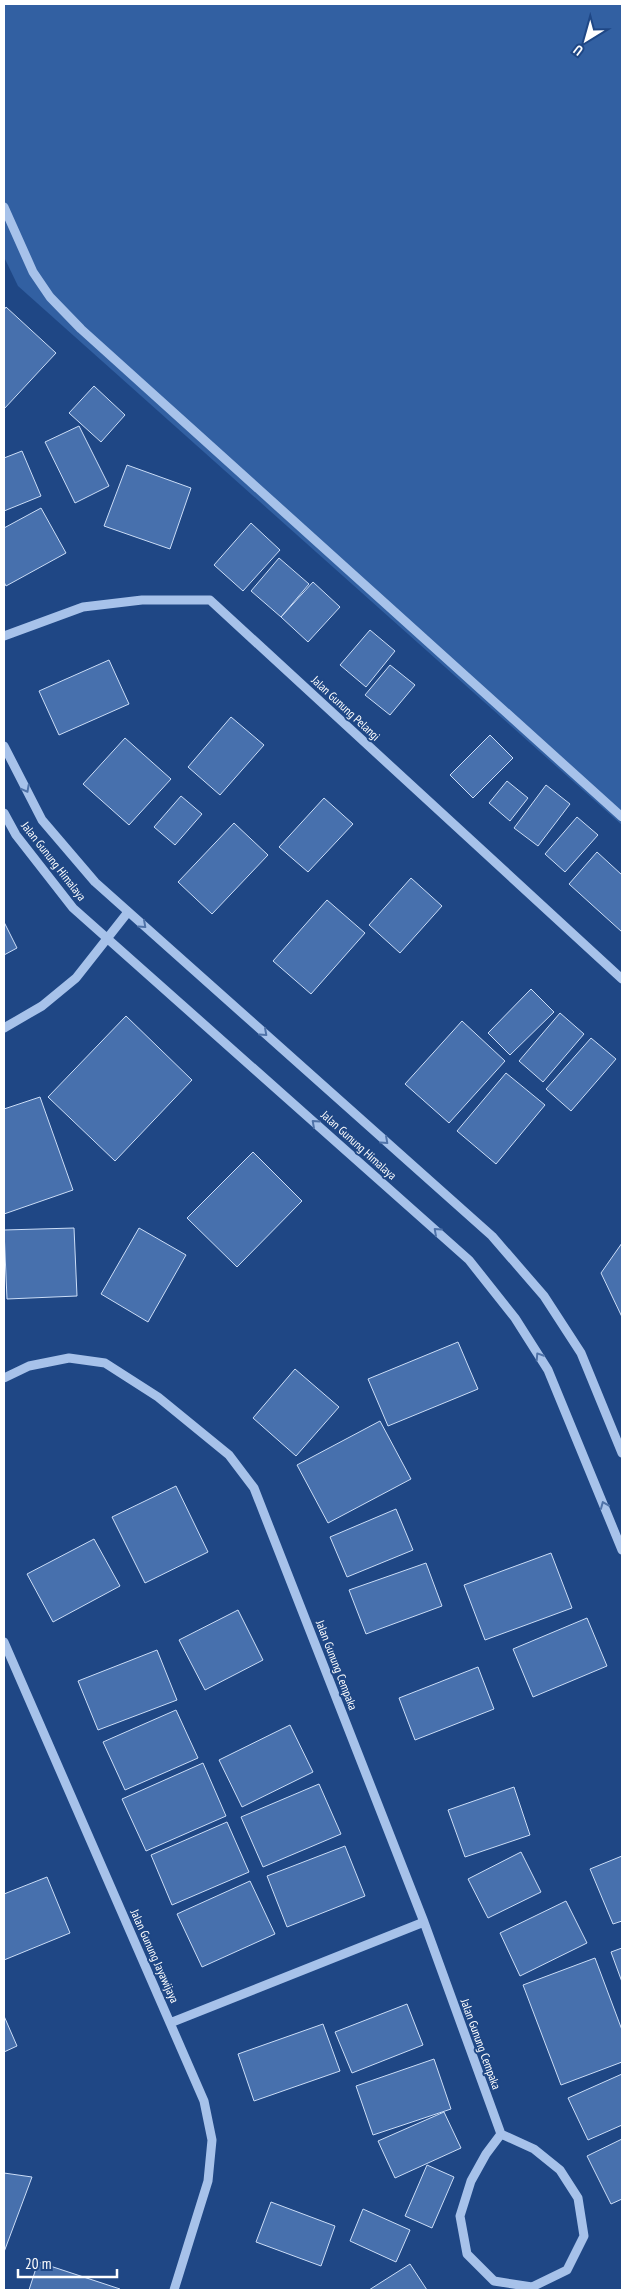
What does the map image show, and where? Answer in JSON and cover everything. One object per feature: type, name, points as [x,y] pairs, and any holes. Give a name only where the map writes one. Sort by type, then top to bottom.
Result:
[{"type":"street","points":[[4,207],[33,272],[50,297],[81,328],[622,817]]},
{"type":"street","name":"Jalan Gunung Pelangi","points":[[4,636],[83,607],[142,600],[210,600],[622,979]]},
{"type":"street","name":"Jalan Gunung Himalaya","points":[[4,746],[42,820],[95,882],[492,1236],[544,1296],[581,1353],[622,1453]]},
{"type":"street","name":"Jalan Gunung Himalaya","points":[[4,813],[16,835],[73,908],[469,1260],[515,1318],[548,1370],[622,1550]]},
{"type":"street","points":[[4,1028],[42,1006],[76,978],[128,912]]},
{"type":"street","name":"Jalan Gunung Cempaka","points":[[4,1378],[29,1366],[69,1358],[105,1364],[158,1397],[229,1455],[254,1488],[424,1922],[500,2134]]},
{"type":"street","name":"Jalan Gunung Jayawijaya","points":[[4,1642],[204,2101],[212,2140],[208,2181],[174,2290]]},
{"type":"street","points":[[170,2024],[424,1922]]},
{"type":"street","points":[[500,2134],[534,2149],[560,2170],[578,2198],[584,2236],[580,2244],[566,2270],[532,2287],[494,2281],[467,2254],[460,2216],[471,2181],[500,2134]]},
{"type":"shaded area","points":[[4,4],[622,4],[622,825],[18,286],[4,257]]},
{"type":"building","points":[[6,307],[56,353],[4,409],[4,310]]},
{"type":"building","points":[[94,386],[125,415],[101,442],[69,413]]},
{"type":"building","points":[[79,426],[109,486],[75,503],[45,442]]},
{"type":"building","points":[[22,451],[41,496],[4,511],[4,458]]},
{"type":"building","points":[[127,465],[191,488],[170,549],[104,526]]},
{"type":"building","points":[[41,508],[66,553],[6,586],[4,582],[4,528]]},
{"type":"building","points":[[251,523],[280,550],[243,591],[214,565]]},
{"type":"building","points":[[279,558],[309,584],[281,617],[251,591]]},
{"type":"building","points":[[313,582],[340,607],[308,642],[281,617]]},
{"type":"building","points":[[370,630],[395,651],[366,687],[340,665]]},
{"type":"building","points":[[109,660],[129,704],[59,735],[39,691]]},
{"type":"building","points":[[390,665],[415,685],[390,715],[365,695]]},
{"type":"building","points":[[231,717],[264,745],[220,795],[188,767]]},
{"type":"building","points":[[490,735],[513,758],[473,798],[450,775]]},
{"type":"building","points":[[125,738],[171,779],[129,825],[83,784]]},
{"type":"building","points":[[507,781],[528,798],[510,821],[489,803]]},
{"type":"building","points":[[546,785],[570,804],[538,846],[514,828]]},
{"type":"building","points":[[181,796],[202,814],[175,845],[154,827]]},
{"type":"building","points":[[324,798],[353,824],[308,872],[279,847]]},
{"type":"building","points":[[577,817],[598,835],[565,872],[545,854]]},
{"type":"building","points":[[234,823],[268,855],[212,914],[178,882]]},
{"type":"building","points":[[597,852],[622,875],[622,932],[569,884]]},
{"type":"building","points":[[411,878],[442,906],[400,953],[369,925]]},
{"type":"building","points":[[327,900],[365,933],[311,994],[273,961]]},
{"type":"building","points":[[4,922],[17,948],[4,955]]},
{"type":"building","points":[[531,989],[554,1012],[510,1055],[488,1033]]},
{"type":"building","points":[[560,1013],[584,1034],[543,1082],[519,1061]]},
{"type":"building","points":[[126,1016],[192,1080],[115,1161],[48,1097]]},
{"type":"building","points":[[462,1021],[505,1061],[449,1123],[405,1084]]},
{"type":"building","points":[[591,1038],[616,1059],[571,1111],[546,1089]]},
{"type":"building","points":[[506,1073],[545,1105],[496,1164],[457,1131]]},
{"type":"building","points":[[40,1097],[73,1190],[4,1214],[4,1109]]},
{"type":"building","points":[[253,1152],[302,1201],[237,1267],[187,1218]]},
{"type":"building","points":[[74,1228],[77,1296],[7,1299],[4,1230]]},
{"type":"building","points":[[139,1228],[186,1255],[148,1322],[101,1294]]},
{"type":"building","points":[[622,1243],[622,1317],[601,1273]]},
{"type":"building","points":[[458,1342],[478,1389],[388,1426],[368,1379]]},
{"type":"building","points":[[295,1369],[339,1407],[296,1456],[253,1418]]},
{"type":"building","points":[[380,1421],[411,1479],[328,1523],[297,1465]]},
{"type":"building","points":[[176,1486],[208,1552],[145,1583],[112,1517]]},
{"type":"building","points":[[396,1509],[413,1550],[347,1577],[330,1537]]},
{"type":"building","points":[[94,1539],[120,1586],[53,1622],[27,1574]]},
{"type":"building","points":[[551,1553],[572,1608],[485,1640],[464,1585]]},
{"type":"building","points":[[426,1563],[442,1606],[366,1634],[349,1590]]},
{"type":"building","points":[[238,1610],[263,1660],[205,1690],[179,1640]]},
{"type":"building","points":[[587,1618],[607,1666],[533,1697],[513,1649]]},
{"type":"building","points":[[157,1650],[177,1700],[98,1730],[78,1681]]},
{"type":"building","points":[[478,1667],[494,1709],[415,1740],[399,1698]]},
{"type":"building","points":[[176,1710],[198,1758],[125,1790],[103,1742]]},
{"type":"building","points":[[290,1725],[313,1772],[242,1807],[219,1760]]},
{"type":"building","points":[[203,1763],[226,1816],[146,1851],[122,1799]]},
{"type":"building","points":[[319,1784],[341,1834],[263,1867],[241,1817]]},
{"type":"building","points":[[514,1787],[530,1835],[465,1857],[448,1810]]},
{"type":"building","points":[[227,1822],[249,1872],[172,1905],[151,1855]]},
{"type":"building","points":[[345,1846],[365,1896],[287,1927],[267,1876]]},
{"type":"building","points":[[521,1852],[541,1892],[488,1918],[468,1879]]},
{"type":"building","points":[[622,1856],[622,1921],[613,1924],[590,1869]]},
{"type":"building","points":[[47,1877],[70,1933],[4,1960],[4,1894]]},
{"type":"building","points":[[250,1881],[275,1934],[202,1967],[177,1914]]},
{"type":"building","points":[[566,1901],[587,1943],[520,1976],[500,1933]]},
{"type":"building","points":[[622,1948],[622,1982],[611,1952]]},
{"type":"building","points":[[595,1958],[622,2030],[622,2062],[561,2085],[523,1985]]},
{"type":"building","points":[[407,2004],[423,2045],[352,2073],[335,2032]]},
{"type":"building","points":[[4,2016],[17,2046],[4,2052]]},
{"type":"building","points":[[323,2024],[340,2071],[254,2101],[238,2054]]},
{"type":"building","points":[[434,2059],[451,2109],[373,2135],[356,2086]]},
{"type":"building","points":[[622,2074],[622,2125],[588,2140],[568,2098]]},
{"type":"building","points":[[444,2112],[461,2148],[395,2178],[378,2141]]},
{"type":"building","points":[[622,2139],[622,2199],[611,2204],[587,2156]]},
{"type":"building","points":[[427,2165],[454,2177],[432,2228],[405,2216]]},
{"type":"building","points":[[4,2173],[32,2177],[4,2252]]},
{"type":"building","points":[[271,2202],[335,2226],[321,2266],[256,2242]]},
{"type":"building","points":[[363,2209],[410,2230],[396,2262],[350,2241]]},
{"type":"building","points":[[38,2262],[120,2289],[120,2290],[29,2290]]},
{"type":"building","points":[[410,2264],[427,2290],[369,2290]]}]
